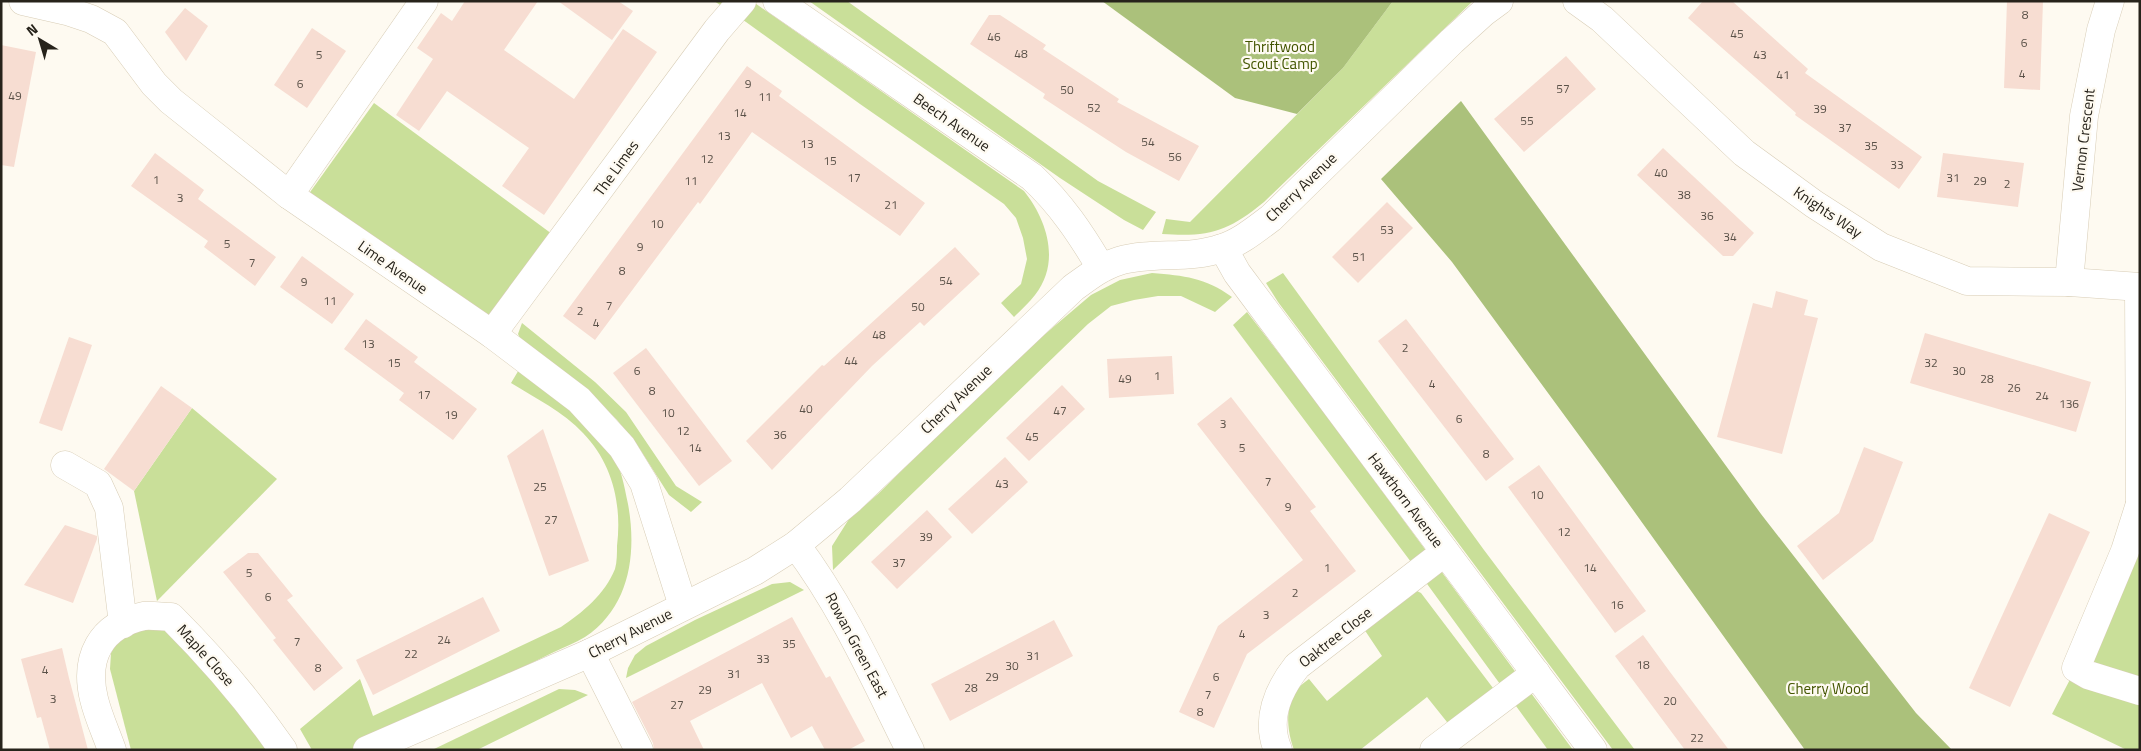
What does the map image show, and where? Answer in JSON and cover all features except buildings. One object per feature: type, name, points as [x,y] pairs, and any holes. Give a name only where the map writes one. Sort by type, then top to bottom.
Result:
[{"type":"street","name":"Lime Avenue","points":[[24,1],[68,11],[91,19],[115,32],[154,84],[171,101],[289,195],[492,334],[579,400],[622,447],[644,483],[683,606]]},
{"type":"street","points":[[289,195],[424,1]]},
{"type":"street","name":"The Limes","points":[[492,334],[717,30],[742,1]]},
{"type":"street","name":"Beech Avenue","points":[[777,1],[1032,177],[1069,216],[1101,268]]},
{"type":"street","name":"Cherry Avenue","points":[[367,750],[590,653],[755,571],[796,544],[850,500],[1073,288],[1101,268],[1121,260],[1192,255],[1222,248],[1246,237],[1271,218],[1452,41],[1499,1]]},
{"type":"street","name":"Knights Way","points":[[1577,1],[1609,10],[1744,153],[1814,204],[1881,247],[1967,281],[2069,282],[2140,287]]},
{"type":"street","name":"Vernon Crescent","points":[[2069,282],[2084,116],[2101,30],[2110,1]]},
{"type":"street","name":"Hawthorn Avenue","points":[[1222,248],[1237,273],[1593,750]]},
{"type":"street","points":[[2140,287],[2139,508],[2125,551],[2076,668],[2088,674],[2140,691]]},
{"type":"street","points":[[65,466],[98,484],[109,508],[123,624]]},
{"type":"street","name":"Rowan Green East","points":[[796,544],[818,573],[842,614],[910,750]]},
{"type":"street","name":"Oaktree Close","points":[[1278,750],[1274,740],[1272,720],[1284,683],[1297,666],[1445,552]]},
{"type":"street","name":"Maple Close","points":[[112,750],[94,700],[90,669],[94,653],[103,637],[123,624],[145,616],[171,617],[207,653],[262,720],[283,750]]},
{"type":"street","points":[[590,653],[639,750]]},
{"type":"street","points":[[1434,750],[1536,673]]},
{"type":"green space","points":[[714,1],[752,1],[1024,191],[1039,215],[1048,242],[1049,255],[1043,282],[1028,304],[1014,317],[1001,303],[1021,284],[1027,259],[1023,238],[1016,218],[1004,204]]},
{"type":"green space","points":[[809,1],[847,1],[1098,181],[1156,212],[1143,230],[1124,220],[1060,178]]},
{"type":"green space","name":"Thriftwood Scout Camp","points":[[1102,1],[1393,1],[1343,68],[1297,114],[1235,98]]},
{"type":"green space","points":[[1393,1],[1473,1],[1264,202],[1251,212],[1228,226],[1206,233],[1162,234],[1166,219],[1190,222],[1343,68]]},
{"type":"green space","name":"Cherry Wood","points":[[1461,101],[1761,514],[1916,713],[1952,750],[1805,750],[1603,468],[1452,262],[1381,179]]},
{"type":"green space","points":[[374,103],[552,234],[489,317],[308,195]]},
{"type":"green space","points":[[1152,273],[1203,281],[1232,297],[1215,312],[1181,296],[1158,296],[1111,306],[1088,324],[833,570],[832,546],[849,519],[878,494],[1011,363],[1091,295],[1120,280]]},
{"type":"green space","points":[[1283,273],[1484,550],[1635,750],[1613,750],[1278,302],[1266,283]]},
{"type":"green space","points":[[2140,287],[2140,750],[2127,750],[2052,714],[2076,668],[2139,507]]},
{"type":"green space","points":[[1247,312],[1309,392],[1573,750],[1548,750],[1414,566],[1233,325]]},
{"type":"green space","points":[[522,323],[595,382],[626,412],[676,486],[702,502],[691,512],[669,495],[636,443],[590,392],[522,343],[518,334]]},
{"type":"green space","points":[[520,368],[559,398],[586,423],[614,455],[622,476],[631,523],[630,560],[627,578],[621,595],[600,625],[585,637],[354,750],[312,750],[300,729],[360,679],[373,716],[561,627],[592,602],[611,578],[617,560],[618,515],[613,486],[602,458],[583,433],[567,418],[511,383]]},
{"type":"green space","points":[[192,408],[277,479],[157,601],[134,491]]},
{"type":"green space","points":[[790,582],[804,590],[626,678],[628,668],[635,655],[646,646],[695,620],[772,584]]},
{"type":"green space","points":[[1413,589],[1421,593],[1493,688],[1491,698],[1451,727],[1427,697],[1360,750],[1294,750],[1288,720],[1291,702],[1295,693],[1309,679],[1327,701],[1382,656],[1364,629]]},
{"type":"green space","points":[[166,623],[278,750],[131,750],[110,669],[111,653],[117,642],[128,631]]},
{"type":"green space","points":[[559,689],[575,690],[588,695],[477,750],[432,750]]}]
